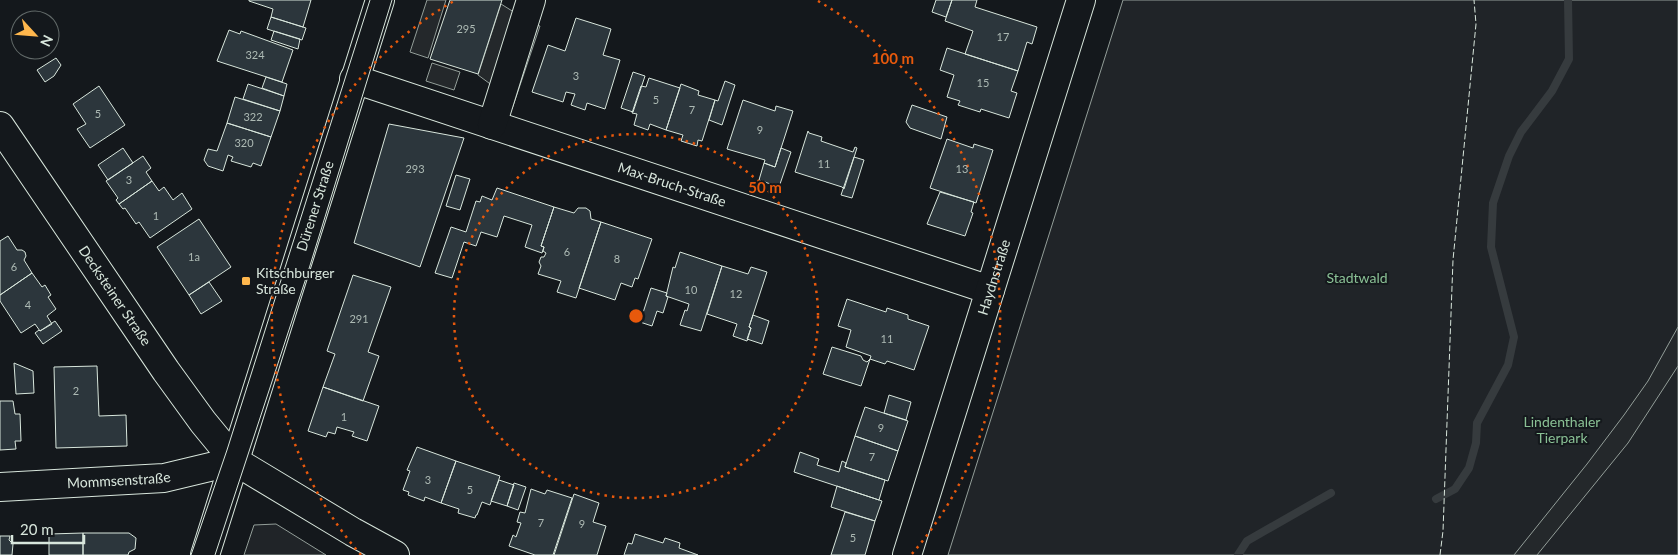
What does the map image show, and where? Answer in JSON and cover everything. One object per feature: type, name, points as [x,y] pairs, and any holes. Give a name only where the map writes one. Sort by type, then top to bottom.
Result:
[{"type":"street","name":"Dürener Straße","points":[[205,555],[380,0]]},
{"type":"street","points":[[492,125],[531,0]]},
{"type":"street","name":"Haydnstraße","points":[[906,555],[1081,0]]},
{"type":"street","name":"Max-Bruch-Straße","points":[[354,79],[990,290]]},
{"type":"street","name":"Decksteiner Straße","points":[[0,126],[172,379],[203,422],[236,461]]},
{"type":"street","points":[[236,461],[353,532],[395,555]]},
{"type":"street","name":"Mommsenstraße","points":[[0,487],[164,478],[236,461]]},
{"type":"green space","name":"Stadtwald","points":[[1123,0],[1678,0],[1678,555],[948,555]]},
{"type":"green space","points":[[276,524],[326,555],[244,555],[254,525]]},
{"type":"shaded area","points":[[427,0],[446,0],[428,58],[410,52]]},
{"type":"shaded area","points":[[501,4],[517,14],[493,86],[478,75]]},
{"type":"shaded area","points":[[532,24],[540,26],[512,109],[505,107]]},
{"type":"shaded area","points":[[432,63],[460,72],[454,90],[426,81]]},
{"type":"shaded area","points":[[1678,327],[1678,366],[1628,443],[1537,555],[1514,555],[1624,415],[1648,381]]},
{"type":"building","points":[[249,0],[311,0],[303,27],[271,17],[273,9]]},
{"type":"building","points":[[450,0],[502,0],[478,74],[430,59]]},
{"type":"building","points":[[936,0],[952,0],[946,17],[932,12]]},
{"type":"building","points":[[952,0],[977,0],[975,7],[1037,27],[1032,44],[1027,42],[1018,71],[965,54],[973,31],[945,21]]},
{"type":"building","points":[[271,17],[306,28],[302,40],[267,29]]},
{"type":"building","points":[[576,18],[611,29],[603,55],[620,60],[605,109],[587,103],[585,110],[571,105],[575,94],[566,92],[563,102],[532,92],[548,45],[565,51]]},
{"type":"building","points":[[229,30],[240,34],[241,31],[293,50],[282,82],[217,61]]},
{"type":"building","points":[[274,31],[300,39],[298,49],[271,40]]},
{"type":"building","points":[[947,48],[1018,71],[1011,91],[1017,93],[1009,118],[981,109],[980,112],[958,105],[960,101],[947,97],[954,75],[940,70]]},
{"type":"building","points":[[53,60],[57,60],[61,65],[54,76],[45,82],[37,70]]},
{"type":"building","points":[[633,72],[645,76],[633,112],[621,108]]},
{"type":"building","points":[[266,77],[287,84],[284,96],[262,88]]},
{"type":"building","points":[[649,78],[680,88],[666,130],[650,124],[648,130],[634,125],[637,114],[632,113],[641,86],[646,87]]},
{"type":"building","points":[[725,81],[735,85],[722,125],[709,120],[715,100],[718,101]]},
{"type":"building","points":[[248,84],[284,96],[280,111],[243,99]]},
{"type":"building","points":[[681,84],[699,91],[698,95],[715,100],[702,141],[698,140],[697,146],[681,141],[683,135],[666,130]]},
{"type":"building","points":[[99,86],[125,125],[90,148],[77,129],[86,124],[73,104]]},
{"type":"building","points":[[235,97],[280,111],[271,137],[227,123]]},
{"type":"building","points":[[743,100],[775,111],[776,106],[793,111],[775,167],[764,163],[765,160],[727,149]]},
{"type":"building","points":[[912,105],[947,117],[941,139],[910,128],[906,122]]},
{"type":"building","points":[[227,123],[271,137],[261,166],[253,163],[251,167],[231,161],[233,157],[228,155],[223,171],[208,166],[204,160],[208,149],[217,151]]},
{"type":"building","points":[[389,124],[464,138],[420,267],[354,243]]},
{"type":"building","points":[[808,131],[822,137],[821,141],[853,152],[855,147],[857,148],[844,189],[795,172]]},
{"type":"building","points":[[947,139],[973,148],[974,144],[993,150],[976,203],[930,188]]},
{"type":"building","points":[[123,148],[133,163],[108,180],[98,165]]},
{"type":"building","points":[[781,148],[791,152],[779,187],[759,180],[764,163],[775,167]]},
{"type":"building","points":[[143,156],[151,168],[146,172],[152,181],[119,204],[116,200],[118,198],[106,181]]},
{"type":"building","points":[[854,157],[864,160],[852,198],[841,195]]},
{"type":"building","points":[[456,175],[470,179],[460,210],[446,206]]},
{"type":"building","points":[[152,181],[159,191],[164,187],[173,200],[182,193],[192,209],[150,238],[139,222],[136,224],[125,208],[123,209],[119,204]]},
{"type":"building","points":[[497,188],[554,207],[541,246],[544,247],[542,253],[525,247],[532,225],[504,216],[497,237],[481,232],[476,246],[464,242],[452,278],[435,273],[451,227],[466,232],[476,201],[480,202],[482,196],[492,200]]},
{"type":"building","points":[[940,192],[974,202],[971,212],[973,213],[965,236],[927,224]]},
{"type":"building","points":[[554,207],[574,213],[578,208],[586,208],[590,211],[591,219],[601,222],[576,298],[557,292],[561,281],[538,274],[541,266],[539,262],[546,253],[543,251],[544,247],[541,246]]},
{"type":"building","points":[[199,219],[231,267],[189,295],[157,247]]},
{"type":"building","points":[[601,222],[652,239],[638,279],[635,278],[632,287],[621,283],[615,300],[579,288]]},
{"type":"building","points":[[8,236],[17,250],[25,252],[24,260],[32,273],[0,295],[0,241]]},
{"type":"building","points":[[680,252],[722,266],[701,331],[680,325],[689,304],[666,296],[673,267],[675,268]]},
{"type":"building","points":[[722,266],[748,274],[751,267],[767,272],[749,327],[751,328],[747,341],[733,336],[737,324],[707,314]]},
{"type":"building","points":[[32,273],[42,287],[45,285],[51,295],[48,297],[56,309],[47,316],[52,324],[40,331],[35,324],[21,333],[0,301],[0,295]]},
{"type":"building","points":[[353,275],[391,287],[368,352],[379,356],[363,401],[323,387],[335,354],[327,351]]},
{"type":"building","points":[[209,282],[222,301],[201,314],[189,295]]},
{"type":"building","points":[[651,288],[667,293],[666,296],[668,297],[663,313],[657,311],[652,326],[640,322]]},
{"type":"building","points":[[847,299],[886,312],[887,308],[908,315],[908,319],[929,326],[914,370],[887,361],[885,364],[870,359],[871,356],[846,347],[851,330],[838,326]]},
{"type":"building","points":[[753,315],[769,321],[762,344],[747,339]]},
{"type":"building","points":[[55,321],[62,331],[43,344],[35,333]]},
{"type":"building","points":[[832,347],[861,356],[867,362],[870,359],[861,386],[823,374]]},
{"type":"building","points":[[14,363],[33,371],[34,393],[16,394]]},
{"type":"building","points":[[97,366],[99,416],[126,415],[127,446],[56,448],[54,367]]},
{"type":"building","points":[[323,387],[379,406],[367,441],[352,436],[354,432],[337,427],[335,434],[328,432],[326,437],[308,431]]},
{"type":"building","points":[[889,395],[911,402],[906,420],[884,413]]},
{"type":"building","points":[[0,401],[13,401],[15,414],[20,414],[21,441],[15,441],[16,449],[0,450]]},
{"type":"building","points":[[865,407],[908,421],[898,451],[855,436]]},
{"type":"building","points":[[855,436],[898,451],[888,481],[845,467]]},
{"type":"building","points":[[417,447],[456,461],[441,503],[425,497],[424,501],[408,495],[409,492],[403,490],[410,471],[407,470]]},
{"type":"building","points":[[800,452],[819,459],[817,465],[839,472],[842,461],[846,463],[845,467],[885,480],[879,500],[794,472]]},
{"type":"building","points":[[456,461],[500,476],[490,505],[482,502],[475,518],[458,513],[459,509],[441,503]]},
{"type":"building","points":[[499,480],[514,485],[507,506],[491,501]]},
{"type":"building","points":[[514,483],[526,487],[518,510],[507,506]]},
{"type":"building","points":[[837,486],[882,501],[875,521],[831,507]]},
{"type":"building","points":[[531,489],[545,494],[547,490],[572,498],[553,555],[535,555],[509,546],[513,535],[516,537],[521,523],[517,522],[520,512],[525,513]]},
{"type":"building","points":[[574,494],[599,503],[593,522],[606,526],[597,555],[554,555]]},
{"type":"building","points":[[845,512],[875,521],[865,555],[831,555]]},
{"type":"building","points":[[83,533],[83,555],[49,555],[49,534]]},
{"type":"building","points":[[83,533],[129,533],[136,538],[135,549],[129,552],[128,555],[83,555]]},
{"type":"building","points":[[635,534],[663,543],[665,538],[680,543],[679,548],[698,555],[624,555],[628,543],[632,544]]},
{"type":"building","points":[[0,536],[10,536],[9,540],[13,544],[12,555],[0,555]]},
{"type":"waterway","points":[[1436,499],[1455,489],[1469,468],[1476,443],[1477,423],[1508,365],[1514,337],[1491,247],[1493,203],[1509,156],[1521,132],[1552,91],[1569,59],[1568,0]]},
{"type":"waterway","points":[[1238,555],[1247,541],[1331,493]]},
{"type":"tram line","points":[[191,555],[227,450],[370,0]]},
{"type":"tram line","points":[[215,555],[308,272],[392,0]]},
{"type":"fence","points":[[1440,555],[1443,531],[1453,260],[1476,24],[1474,0]]},
{"type":"place","name":"Kitschburger Straße","points":[[246,281]]},
{"type":"park label","name":"Lindenthaler Tierpark","points":[[1562,430]]}]
